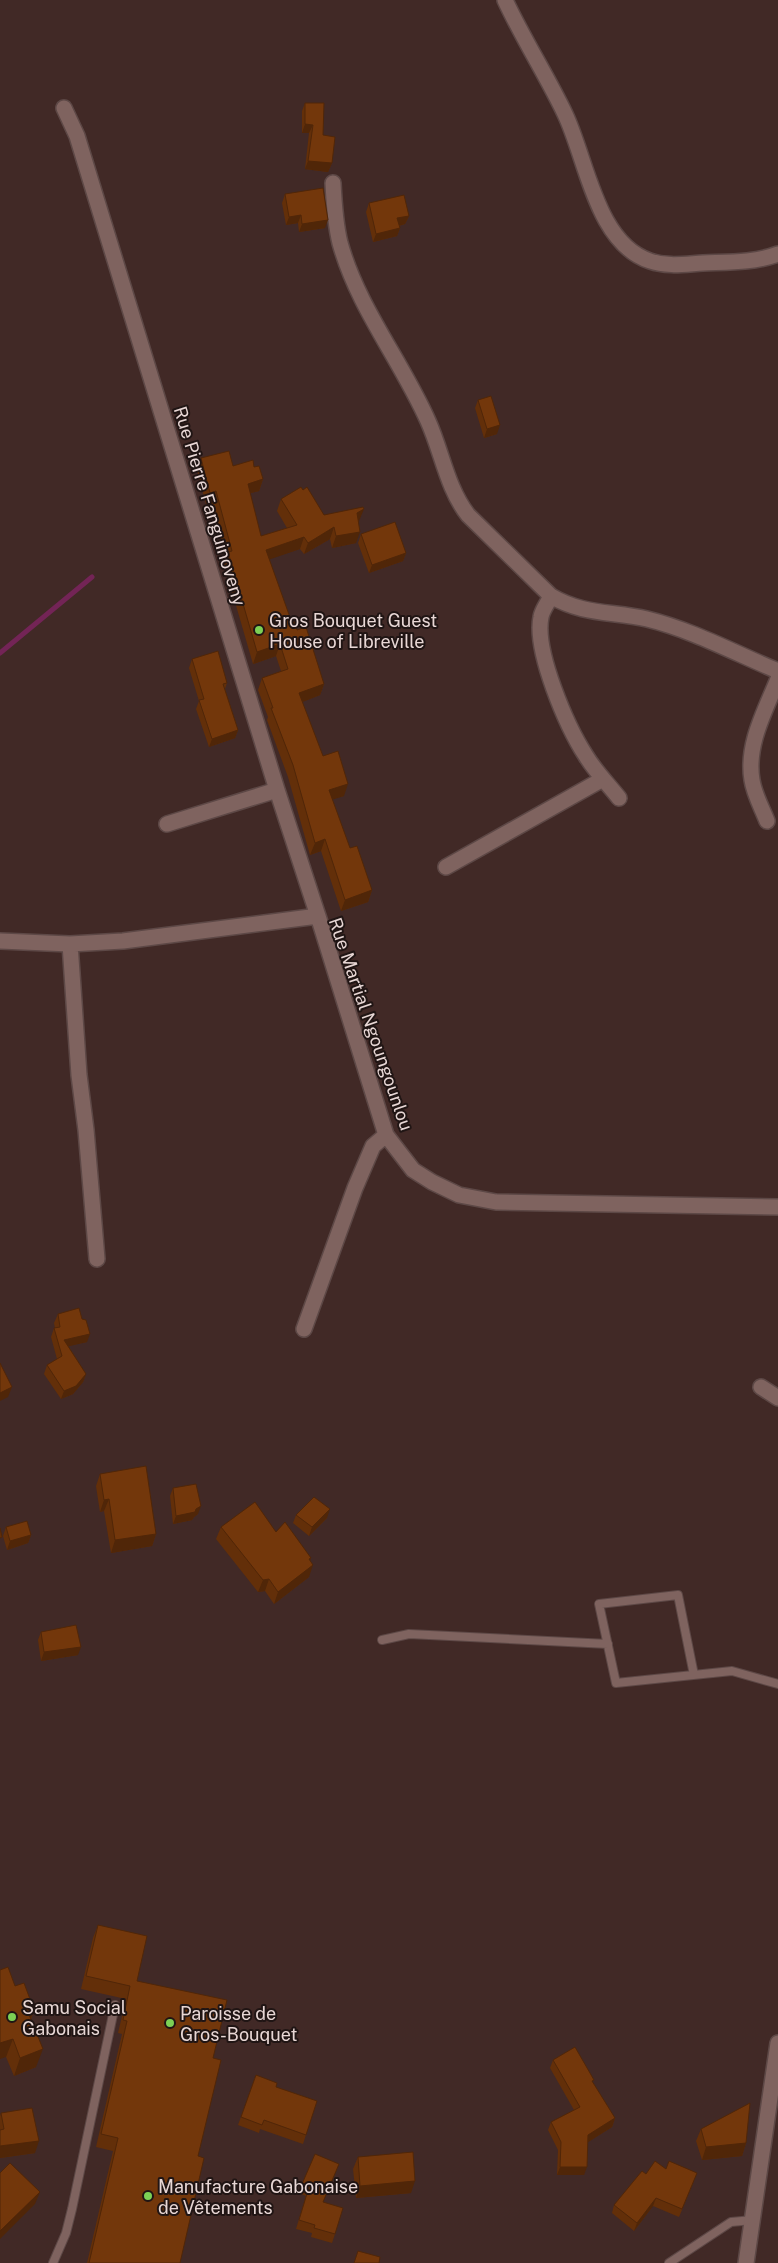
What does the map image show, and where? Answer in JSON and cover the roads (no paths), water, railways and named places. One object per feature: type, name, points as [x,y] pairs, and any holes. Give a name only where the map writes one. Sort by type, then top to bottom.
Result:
[{"type":"street","points":[[505,0],[565,114],[580,149],[606,223],[629,250],[649,261],[670,265],[752,260],[778,254]]},
{"type":"street","name":"Rue Pierre Fanguinoveny","points":[[64,108],[77,136],[277,790],[318,916]]},
{"type":"street","points":[[333,183],[335,217],[340,243],[350,273],[375,324],[428,421],[457,501],[468,515],[551,596],[578,609],[647,619],[682,631],[778,671]]},
{"type":"street","points":[[551,596],[541,616],[540,642],[560,704],[573,735],[603,779],[619,798]]},
{"type":"street","points":[[767,821],[752,781],[751,764],[753,740],[778,679]]},
{"type":"street","points":[[446,867],[603,779]]},
{"type":"street","points":[[167,824],[277,790]]},
{"type":"street","name":"Rue Martial Ngoungounlou","points":[[0,941],[70,944],[132,940],[318,916],[386,1134],[413,1170],[458,1195],[496,1202],[778,1207]]},
{"type":"street","points":[[70,944],[79,1075],[86,1130],[97,1259]]},
{"type":"street","points":[[304,1329],[355,1188],[373,1146],[386,1134]]},
{"type":"street","points":[[761,1387],[778,1398]]},
{"type":"street","points":[[746,2263],[778,2044]]},
{"type":"lane","points":[[694,1675],[678,1595],[599,1604],[616,1682],[694,1675],[732,1671],[778,1684]]},
{"type":"lane","points":[[382,1640],[409,1634],[608,1644]]},
{"type":"lane","points":[[53,2263],[64,2240],[72,2209],[115,2005]]},
{"type":"lane","points":[[669,2263],[731,2222],[753,2220]]},
{"type":"waterway","points":[[0,653],[92,577]]},
{"type":"place","name":"Gros Bouquet Guest House of Libreville","points":[[259,630]]},
{"type":"place","name":"Samu Social Gabonais","points":[[12,2017]]},
{"type":"place","name":"Paroisse de Gros-Bouquet","points":[[170,2023]]},
{"type":"place","name":"Manufacture Gabonaise de Vêtements","points":[[148,2196]]}]
